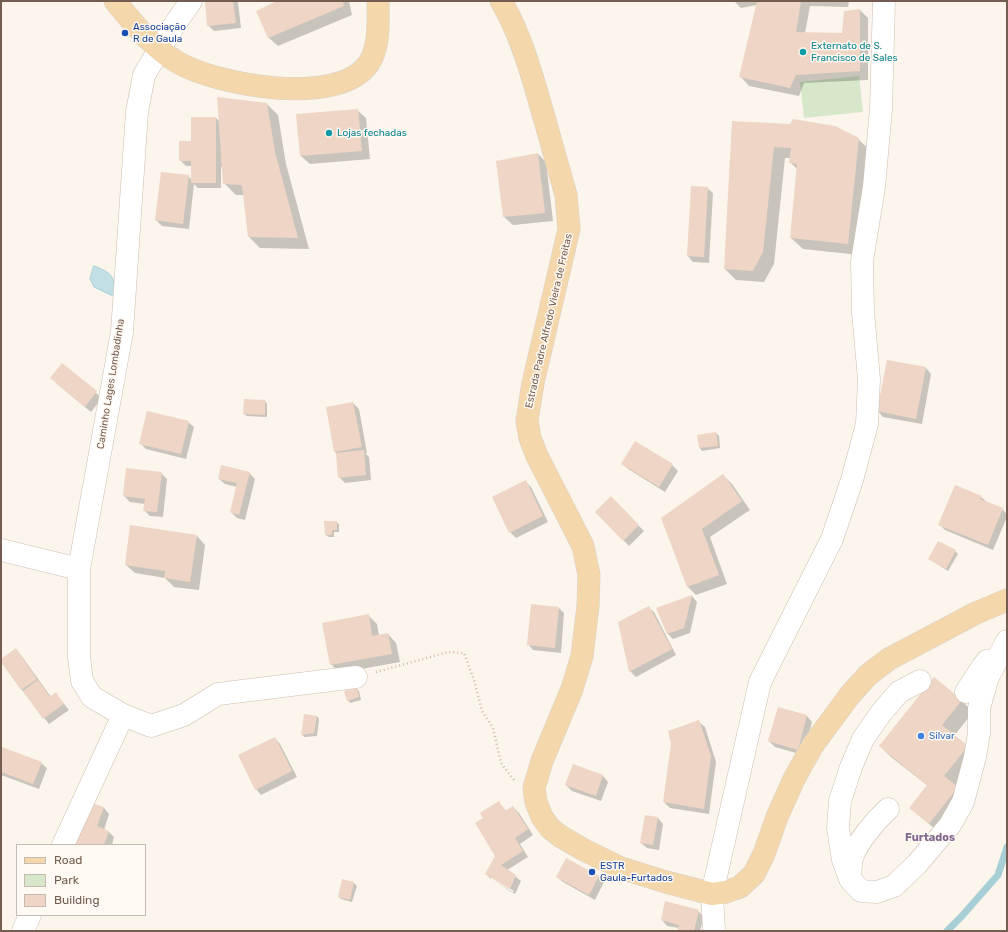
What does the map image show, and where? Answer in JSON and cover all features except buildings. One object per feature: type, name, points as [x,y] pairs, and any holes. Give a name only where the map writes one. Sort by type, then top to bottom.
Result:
[{"type":"main road","points":[[115,1],[159,50],[177,62],[195,71],[227,81],[264,87],[293,88],[321,87],[340,84],[356,76],[369,63],[376,48],[378,1]]},
{"type":"main road","name":"Estrada Padre Alfredo Vieira de Freitas","points":[[501,1],[522,45],[534,82],[566,195],[569,213],[569,229],[533,383],[527,421],[530,438],[537,456],[583,546],[589,575],[588,606],[582,656],[572,689],[542,761],[534,788],[536,802],[542,817],[550,828],[584,850],[621,868],[666,882],[712,894],[726,892],[740,887],[754,874],[764,854],[777,817],[794,779],[813,745],[850,695],[868,675],[889,659],[976,613],[1007,600]]},
{"type":"street","name":"Caminho Lages Lombadinha","points":[[191,1],[172,27],[144,75],[137,112],[122,332],[79,569],[79,657],[82,681],[92,697],[123,715],[151,726],[184,715],[218,694],[356,677]]},
{"type":"street","points":[[714,931],[712,894],[760,682],[832,539],[852,480],[867,424],[869,379],[863,312],[862,261],[875,180],[881,109],[884,1]]},
{"type":"street","points":[[1,550],[79,569]]},
{"type":"street","points":[[966,692],[983,666],[1004,647]]},
{"type":"street","points":[[920,681],[899,692],[881,713],[863,740],[851,768],[840,801],[838,828],[843,860],[850,879],[861,891],[877,892],[894,886],[916,864],[950,825],[963,802],[978,739],[979,708],[988,677],[1004,647]]},
{"type":"street","points":[[63,844],[123,715]]},
{"type":"street","points":[[850,879],[852,858],[863,838],[888,809]]},
{"type":"street","points":[[23,931],[30,916]]},
{"type":"path","points":[[356,677],[448,652],[464,653],[474,680],[482,711],[493,728],[501,763],[512,779],[527,790],[534,788]]},
{"type":"green space","points":[[859,76],[863,112],[804,118],[800,82]]},
{"type":"water","points":[[94,266],[105,271],[111,276],[115,285],[115,297],[94,287],[90,279]]},
{"type":"waterway","points":[[947,931],[998,875],[1007,847]]},
{"type":"place","name":"Associação R de Gaula","points":[[125,33]]},
{"type":"place","name":"Externato de S. Francisco de Sales","points":[[803,52]]},
{"type":"place","name":"Lojas fechadas","points":[[329,133]]},
{"type":"place","name":"Silvar","points":[[921,736]]},
{"type":"place","name":"ESTR Gaula-Furtados","points":[[592,872]]},
{"type":"district","name":"Furtados","points":[[930,838]]}]
